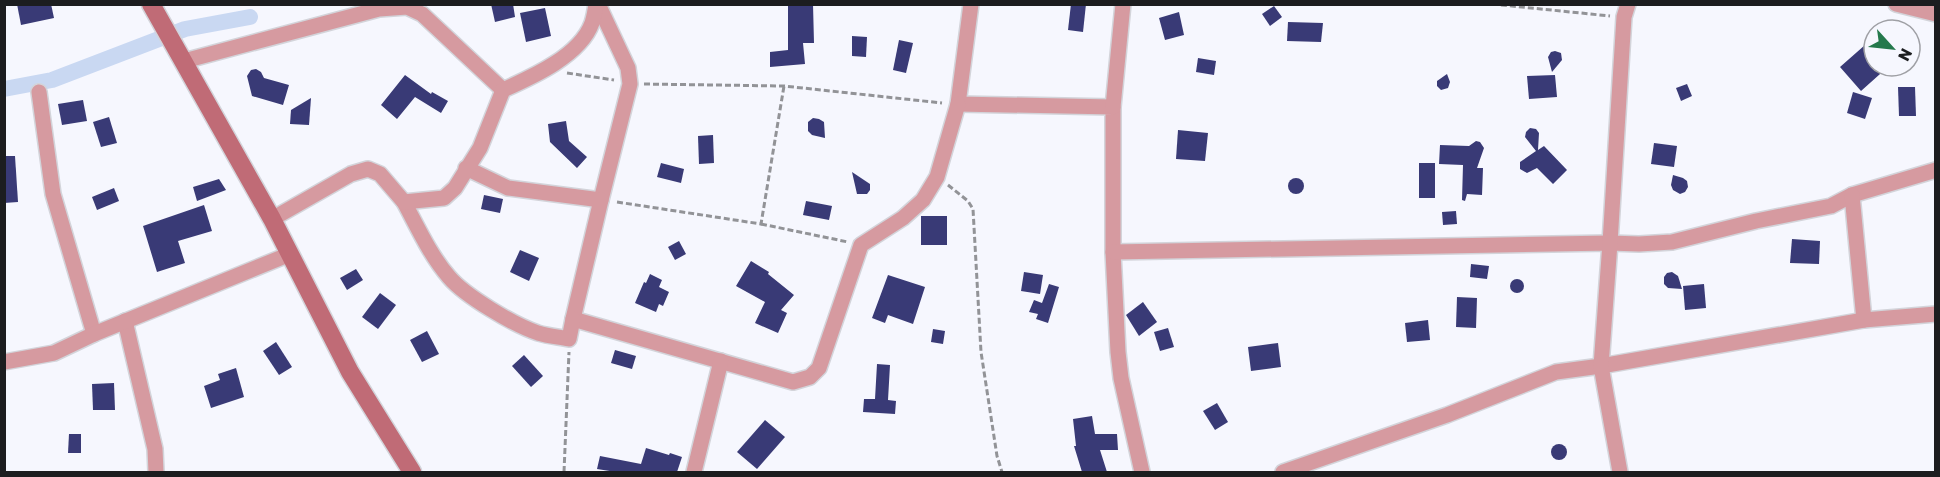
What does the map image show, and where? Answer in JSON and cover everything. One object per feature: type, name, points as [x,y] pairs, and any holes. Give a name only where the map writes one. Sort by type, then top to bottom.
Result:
[{"type":"street","points":[[151,4],[272,219],[350,372],[412,472]]},
{"type":"street","points":[[404,202],[444,198],[455,188],[480,148],[502,90],[547,69],[580,42],[591,25],[597,4]]},
{"type":"street","points":[[272,219],[351,174],[368,169],[380,174],[404,202],[432,254],[450,279],[482,303],[512,321],[538,333],[570,339],[630,84],[628,68],[597,4]]},
{"type":"street","points":[[573,320],[794,382],[810,377],[819,368],[825,355],[861,244],[903,218],[923,200],[937,177],[958,104],[971,4]]},
{"type":"street","points":[[1123,4],[1113,107],[1113,252],[1121,378],[1142,472]]},
{"type":"street","points":[[1896,4],[1935,14]]},
{"type":"street","points":[[184,61],[379,9],[407,7],[422,14],[502,90]]},
{"type":"street","points":[[1620,472],[1601,366],[1626,11]]},
{"type":"street","points":[[39,92],[53,194],[94,334]]},
{"type":"street","points":[[958,104],[1113,107]]},
{"type":"street","points":[[466,168],[508,188],[601,200]]},
{"type":"street","points":[[1113,252],[1672,242],[1756,221],[1831,206],[1852,195],[1935,170]]},
{"type":"street","points":[[1852,195],[1864,320]]},
{"type":"street","points":[[4,362],[54,353],[94,334],[290,254]]},
{"type":"street","points":[[1284,472],[1447,416],[1556,372],[1864,320],[1935,314]]},
{"type":"street","points":[[125,321],[155,449],[156,472]]},
{"type":"street","points":[[694,472],[721,361]]},
{"type":"path","points":[[1492,4],[1626,11]]},
{"type":"path","points":[[547,69],[630,84],[784,86],[958,104]]},
{"type":"path","points":[[761,224],[784,86]]},
{"type":"path","points":[[937,177],[968,201],[973,209],[981,352],[997,456],[1002,472]]},
{"type":"path","points":[[601,200],[761,224],[861,244]]},
{"type":"path","points":[[564,472],[570,339]]},
{"type":"building","points":[[17,4],[51,4],[54,18],[21,25]]},
{"type":"building","points":[[491,4],[513,4],[515,17],[495,22]]},
{"type":"building","points":[[788,4],[813,4],[814,43],[803,43],[805,64],[770,67],[770,52],[788,50]]},
{"type":"building","points":[[1071,4],[1086,4],[1083,32],[1068,30]]},
{"type":"building","points":[[1274,6],[1282,17],[1270,26],[1262,14]]},
{"type":"building","points":[[545,8],[551,36],[526,42],[520,13]]},
{"type":"building","points":[[1179,12],[1184,35],[1165,40],[1159,18]]},
{"type":"building","points":[[1288,22],[1323,23],[1321,42],[1287,41]]},
{"type":"building","points":[[852,36],[867,37],[866,57],[852,56]]},
{"type":"building","points":[[899,40],[913,43],[906,73],[893,70]]},
{"type":"building","points":[[1862,48],[1862,78],[1876,78],[1861,91],[1840,67]]},
{"type":"building","points":[[1551,52],[1561,53],[1562,60],[1552,72],[1548,57]]},
{"type":"building","points":[[1198,58],[1216,61],[1214,75],[1196,72]]},
{"type":"building","points":[[256,69],[264,78],[289,85],[283,105],[252,96],[247,76],[251,70]]},
{"type":"building","points":[[1447,74],[1450,82],[1448,88],[1441,90],[1437,86],[1437,81]]},
{"type":"building","points":[[405,75],[431,94],[432,92],[448,101],[441,113],[415,97],[397,119],[381,105]]},
{"type":"building","points":[[1555,75],[1557,97],[1529,99],[1527,76]]},
{"type":"building","points":[[1687,84],[1692,96],[1681,101],[1676,88]]},
{"type":"building","points":[[1898,87],[1915,87],[1916,116],[1899,116]]},
{"type":"building","points":[[1853,92],[1872,98],[1865,119],[1847,113]]},
{"type":"building","points":[[311,98],[309,125],[290,124],[291,110]]},
{"type":"building","points":[[83,100],[87,121],[62,125],[58,104]]},
{"type":"building","points":[[109,117],[117,143],[101,147],[93,122]]},
{"type":"building","points":[[813,118],[824,122],[825,138],[812,135],[808,131],[808,122]]},
{"type":"building","points":[[566,121],[569,141],[587,157],[577,168],[550,142],[548,124]]},
{"type":"building","points":[[1530,128],[1536,129],[1539,133],[1538,150],[1544,146],[1567,170],[1553,184],[1537,168],[1527,173],[1520,169],[1520,162],[1536,151],[1525,137]]},
{"type":"building","points":[[1178,130],[1208,133],[1205,161],[1176,159]]},
{"type":"building","points":[[713,135],[714,163],[699,164],[698,136]]},
{"type":"building","points":[[1476,141],[1480,142],[1484,148],[1477,168],[1483,168],[1482,195],[1467,194],[1465,201],[1462,200],[1463,165],[1439,164],[1440,145],[1469,146]]},
{"type":"building","points":[[1654,143],[1677,146],[1674,167],[1651,164]]},
{"type":"building","points":[[4,156],[15,156],[18,202],[4,203]]},
{"type":"building","points":[[661,163],[684,169],[681,183],[657,177]]},
{"type":"building","points":[[1419,163],[1435,163],[1435,198],[1419,198]]},
{"type":"building","points":[[852,172],[870,184],[867,194],[857,194]]},
{"type":"building","points":[[1673,175],[1687,181],[1688,187],[1685,192],[1680,194],[1673,190],[1671,185]]},
{"type":"building","points":[[1296,178],[1302,180],[1304,186],[1302,192],[1296,194],[1290,192],[1288,186],[1290,180]]},
{"type":"building","points":[[219,179],[226,190],[197,201],[193,187]]},
{"type":"building","points":[[114,188],[119,201],[97,210],[92,197]]},
{"type":"building","points":[[484,195],[503,199],[500,213],[481,209]]},
{"type":"building","points":[[806,201],[832,206],[829,220],[803,215]]},
{"type":"building","points":[[204,205],[212,231],[178,241],[185,263],[157,272],[143,226]]},
{"type":"building","points":[[1456,211],[1457,224],[1443,225],[1442,212]]},
{"type":"building","points":[[921,216],[947,216],[947,245],[921,245]]},
{"type":"building","points":[[1792,239],[1820,241],[1819,264],[1790,263]]},
{"type":"building","points":[[679,241],[686,254],[675,260],[668,247]]},
{"type":"building","points":[[520,250],[539,258],[529,281],[510,272]]},
{"type":"building","points":[[751,261],[769,272],[768,274],[794,295],[781,310],[787,313],[778,333],[755,323],[765,302],[736,286]]},
{"type":"building","points":[[1471,264],[1489,266],[1487,279],[1470,277]]},
{"type":"building","points":[[356,269],[363,280],[347,290],[340,278]]},
{"type":"building","points":[[1024,272],[1043,275],[1040,294],[1021,291]]},
{"type":"building","points":[[1672,272],[1678,276],[1682,289],[1668,288],[1664,284],[1664,277],[1667,273]]},
{"type":"building","points":[[650,274],[662,280],[659,287],[669,292],[663,306],[659,304],[656,312],[635,303]]},
{"type":"building","points":[[888,275],[925,287],[913,324],[888,315],[885,323],[872,318]]},
{"type":"building","points":[[1514,279],[1520,279],[1524,286],[1520,293],[1514,293],[1510,289],[1510,283]]},
{"type":"building","points":[[1049,284],[1059,287],[1048,323],[1036,319],[1038,314],[1029,312],[1034,300],[1042,303]]},
{"type":"building","points":[[1704,284],[1706,308],[1685,310],[1683,286]]},
{"type":"building","points":[[380,293],[396,305],[378,329],[362,317]]},
{"type":"building","points":[[1457,297],[1477,298],[1476,328],[1456,327]]},
{"type":"building","points":[[1143,302],[1157,322],[1139,336],[1126,315]]},
{"type":"building","points":[[1428,320],[1430,340],[1407,342],[1405,323]]},
{"type":"building","points":[[1168,328],[1174,347],[1160,351],[1154,332]]},
{"type":"building","points":[[933,329],[945,331],[943,344],[931,342]]},
{"type":"building","points":[[427,331],[439,354],[422,362],[410,340]]},
{"type":"building","points":[[276,342],[292,367],[279,375],[263,351]]},
{"type":"building","points":[[1278,343],[1281,367],[1251,371],[1248,347]]},
{"type":"building","points":[[615,350],[636,356],[632,369],[611,363]]},
{"type":"building","points":[[524,355],[543,376],[531,387],[512,366]]},
{"type":"building","points":[[877,364],[890,365],[888,400],[896,401],[895,414],[863,412],[864,399],[875,399]]},
{"type":"building","points":[[236,368],[244,397],[211,408],[204,386],[220,380],[218,374]]},
{"type":"building","points":[[114,383],[115,410],[93,410],[92,384]]},
{"type":"building","points":[[1217,403],[1228,422],[1215,430],[1203,411]]},
{"type":"building","points":[[1092,416],[1095,434],[1117,434],[1118,450],[1100,450],[1107,472],[1082,472],[1074,446],[1076,446],[1073,419]]},
{"type":"building","points":[[765,420],[785,437],[757,469],[737,452]]},
{"type":"building","points":[[69,434],[81,434],[81,453],[68,453]]},
{"type":"building","points":[[1556,444],[1562,444],[1567,452],[1565,458],[1556,460],[1551,455],[1551,449]]},
{"type":"building","points":[[646,448],[682,457],[677,472],[616,472],[597,469],[600,456],[641,464]]},
{"type":"waterway","points":[[4,89],[52,80],[185,29],[250,17]]}]
